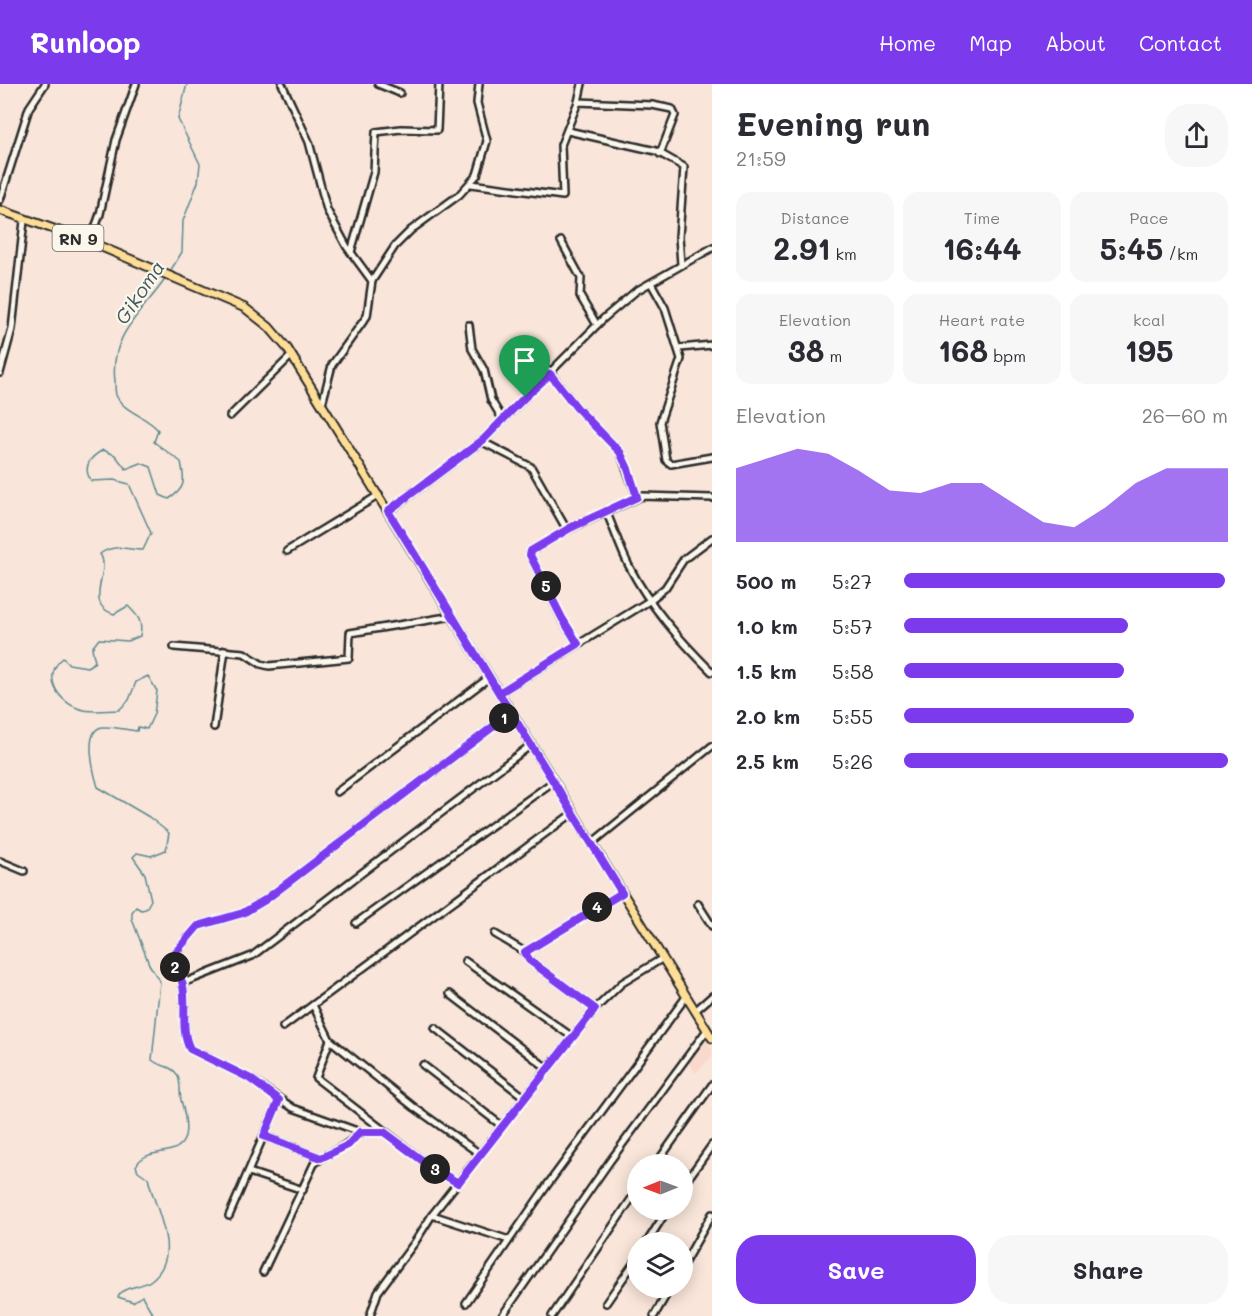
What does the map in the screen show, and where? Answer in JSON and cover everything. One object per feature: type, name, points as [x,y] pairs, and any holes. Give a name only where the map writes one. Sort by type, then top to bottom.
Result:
[{"type":"main road","name":"RN 9","points":[[0,210],[24,221],[90,242],[245,308],[268,327],[292,356],[322,404],[712,1038]]},
{"type":"street","points":[[0,200],[29,108],[45,84]]},
{"type":"street","points":[[90,242],[100,214],[116,140],[136,84]]},
{"type":"street","points":[[282,84],[309,142],[327,210],[351,252],[372,281]]},
{"type":"street","points":[[378,84],[400,93]]},
{"type":"street","points":[[351,252],[374,172],[376,132],[401,129],[437,130],[439,84]]},
{"type":"street","points":[[322,404],[332,365],[367,316],[372,281],[395,246],[411,230],[471,184],[477,175],[487,141],[477,103],[479,84]]},
{"type":"street","points":[[471,184],[561,197],[564,191],[561,145],[578,102],[582,84]]},
{"type":"street","points":[[578,102],[652,105],[672,110],[675,115],[660,154]]},
{"type":"street","points":[[568,131],[660,154],[685,170],[679,237],[681,264]]},
{"type":"street","points":[[0,373],[12,329],[24,221]]},
{"type":"street","points":[[561,241],[580,278],[580,296],[597,325]]},
{"type":"street","points":[[388,511],[481,441],[597,325],[636,291],[712,248]]},
{"type":"street","points":[[651,283],[680,348],[681,364],[660,422],[666,460],[671,464],[712,457]]},
{"type":"street","points":[[469,325],[472,349],[484,370],[491,400],[503,420]]},
{"type":"street","points":[[680,348],[712,345]]},
{"type":"street","points":[[230,416],[292,356]]},
{"type":"street","points":[[550,374],[577,408],[620,452],[637,497]]},
{"type":"street","points":[[481,441],[531,467],[567,530]]},
{"type":"street","points":[[287,551],[378,495]]},
{"type":"street","points":[[578,644],[530,555],[531,551],[567,530],[637,497],[660,495],[712,498]]},
{"type":"street","points":[[606,511],[630,568],[650,601],[674,633],[712,672]]},
{"type":"street","points":[[499,693],[650,601],[665,588],[684,559],[712,538]]},
{"type":"street","points":[[174,647],[225,650],[248,654],[265,666],[349,658],[350,633],[453,616]]},
{"type":"street","points":[[214,727],[225,650]]},
{"type":"street","points":[[337,792],[490,677]]},
{"type":"street","points":[[384,1132],[360,1132],[279,1100],[249,1078],[190,1049],[185,1035],[183,983],[177,973],[174,954],[198,926],[243,913],[265,900],[511,713]]},
{"type":"street","points":[[183,983],[252,956],[531,745]]},
{"type":"street","points":[[592,843],[712,746]]},
{"type":"street","points":[[356,923],[554,781]]},
{"type":"street","points":[[283,1027],[573,813]]},
{"type":"street","points":[[0,861],[24,871]]},
{"type":"street","points":[[525,952],[622,893]]},
{"type":"street","points":[[698,903],[712,926]]},
{"type":"street","points":[[495,934],[525,952],[529,960],[595,1009]]},
{"type":"street","points":[[370,1316],[378,1292],[432,1215],[571,1036],[622,983],[663,958]]},
{"type":"street","points":[[465,961],[571,1036]]},
{"type":"street","points":[[450,994],[547,1068]]},
{"type":"street","points":[[695,1011],[712,996]]},
{"type":"street","points":[[466,1303],[509,1240],[686,997]]},
{"type":"street","points":[[314,1005],[330,1040],[408,1102],[480,1154]]},
{"type":"street","points":[[435,1028],[524,1097]]},
{"type":"street","points":[[502,1316],[610,1161],[707,1030]]},
{"type":"street","points":[[330,1040],[316,1078],[431,1167],[458,1183]]},
{"type":"street","points":[[423,1065],[502,1126]]},
{"type":"street","points":[[663,1154],[712,1085]]},
{"type":"street","points":[[229,1216],[279,1100]]},
{"type":"street","points":[[263,1272],[314,1164],[321,1158],[348,1145],[360,1132]]},
{"type":"street","points":[[264,1136],[321,1158]]},
{"type":"street","points":[[693,1172],[712,1145]]},
{"type":"street","points":[[249,1172],[303,1190]]},
{"type":"street","points":[[552,1316],[627,1206]]},
{"type":"street","points":[[693,1248],[712,1214]]},
{"type":"street","points":[[432,1215],[509,1240]]},
{"type":"street","points":[[606,1303],[627,1273]]},
{"type":"street","points":[[654,1316],[665,1298]]},
{"type":"shaded area","points":[[704,1037],[712,1049],[712,1056],[696,1073],[686,1059]]},
{"type":"waterway","name":"Gikoma","points":[[169,273],[182,252],[183,221],[198,182],[200,164],[178,119],[187,84]]},
{"type":"waterway","name":"Gikoma","points":[[154,1316],[142,1296],[133,1302],[118,1297],[124,1290],[150,1281],[160,1271],[165,1259],[164,1231],[148,1178],[138,1171],[136,1166],[143,1158],[180,1146],[185,1137],[186,1123],[178,1076],[174,1070],[152,1060],[160,982],[149,964],[132,919],[132,912],[136,907],[141,910],[146,909],[151,900],[145,874],[133,857],[137,853],[151,856],[166,850],[169,833],[149,817],[98,787],[92,763],[91,743],[93,735],[103,727],[137,731],[138,727],[147,729],[154,714],[157,691],[148,676],[136,682],[129,700],[119,710],[89,711],[72,706],[59,695],[55,688],[53,673],[63,658],[69,664],[87,667],[95,662],[92,648],[99,639],[128,641],[140,636],[139,619],[128,606],[114,614],[105,610],[100,603],[103,569],[100,554],[116,548],[143,550],[151,533],[129,484],[114,480],[91,481],[87,467],[91,459],[103,450],[115,455],[126,469],[141,463],[151,467],[160,495],[169,499],[179,491],[183,484],[181,462],[154,442],[158,430],[124,406],[119,401],[115,390],[115,365],[122,337],[166,278]]},
{"type":"route","points":[[550,374],[577,408],[625,459],[637,497],[601,512],[531,551],[530,555],[578,644],[499,693],[622,893],[525,952],[529,960],[595,1009],[571,1036],[458,1183],[431,1167],[384,1132],[360,1132],[339,1151],[321,1158],[264,1136],[279,1100],[238,1071],[190,1049],[185,1035],[183,983],[177,973],[174,954],[198,926],[243,913],[265,900],[511,713],[388,511],[483,440],[525,397],[550,374]]}]
